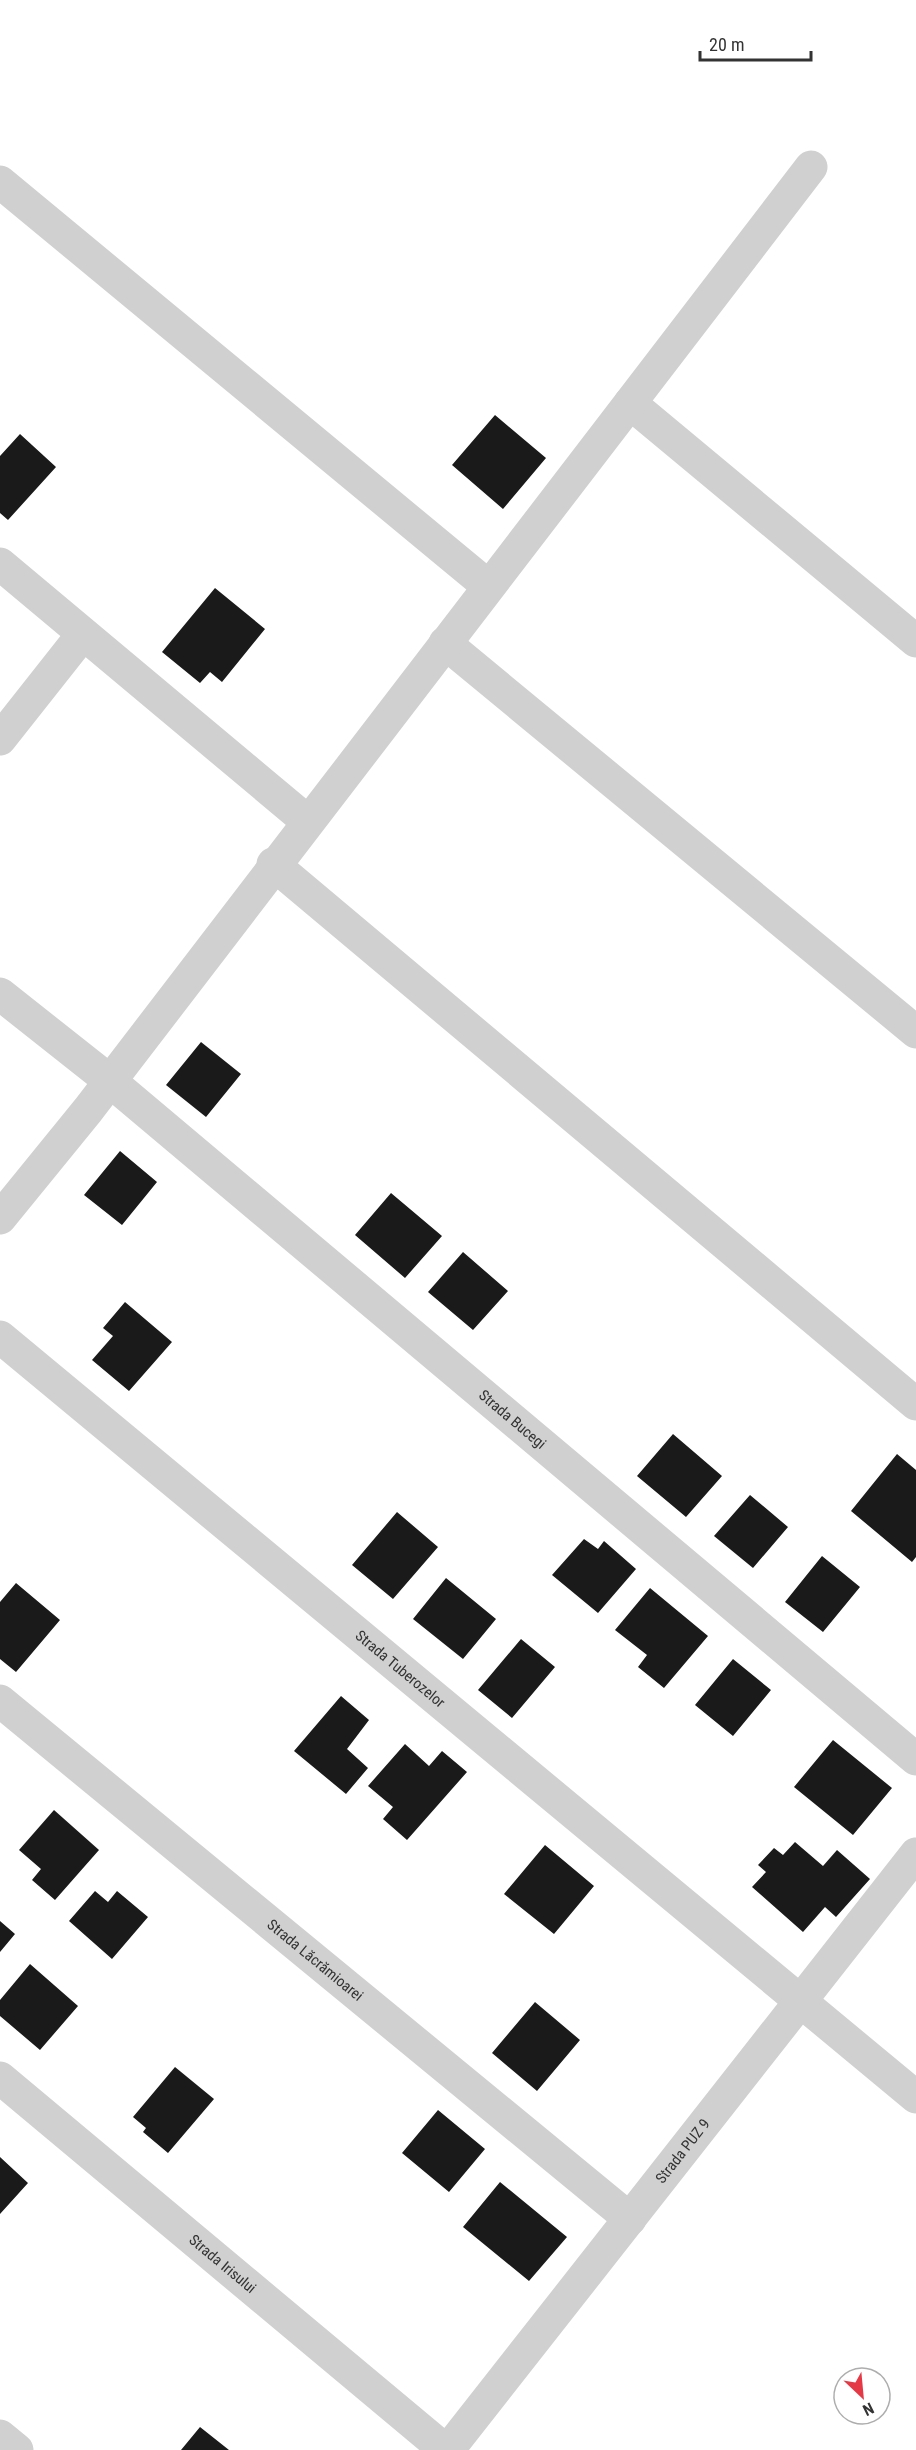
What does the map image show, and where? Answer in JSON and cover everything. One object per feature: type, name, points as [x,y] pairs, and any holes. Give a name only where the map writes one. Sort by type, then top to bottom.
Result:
[{"type":"street","points":[[0,1218],[88,1110],[273,864],[811,167]]},
{"type":"street","points":[[0,182],[488,586]]},
{"type":"street","points":[[630,403],[916,641]]},
{"type":"street","points":[[0,564],[307,821]]},
{"type":"street","points":[[0,739],[84,634]]},
{"type":"street","points":[[445,643],[916,1032]]},
{"type":"street","points":[[273,864],[916,1404]]},
{"type":"street","name":"Strada Bucegi","points":[[0,994],[110,1081],[916,1759]]},
{"type":"street","name":"Strada Tuberozelor","points":[[0,1337],[916,2097]]},
{"type":"street","name":"Strada Lăcrămioarei","points":[[0,1701],[630,2218]]},
{"type":"street","name":"Strada PUZ 9","points":[[447,2450],[916,1854]]},
{"type":"street","name":"Strada Irisului","points":[[0,2078],[447,2450]]},
{"type":"street","points":[[0,2436],[17,2450]]},
{"type":"building","points":[[495,415],[546,458],[503,509],[452,465]]},
{"type":"building","points":[[20,434],[56,467],[8,520],[0,513],[0,456]]},
{"type":"building","points":[[215,588],[265,629],[222,682],[210,672],[200,683],[162,652]]},
{"type":"building","points":[[201,1042],[241,1074],[206,1117],[166,1085]]},
{"type":"building","points":[[120,1151],[157,1182],[122,1225],[84,1195]]},
{"type":"building","points":[[391,1193],[442,1236],[405,1278],[355,1235]]},
{"type":"building","points":[[463,1252],[508,1291],[473,1330],[428,1292]]},
{"type":"building","points":[[125,1302],[172,1342],[129,1391],[92,1360],[113,1336],[103,1328]]},
{"type":"building","points":[[673,1434],[722,1476],[686,1517],[637,1476]]},
{"type":"building","points":[[897,1454],[916,1470],[916,1557],[912,1562],[851,1511]]},
{"type":"building","points":[[750,1495],[788,1527],[753,1568],[714,1536]]},
{"type":"building","points":[[397,1512],[438,1547],[393,1599],[352,1565]]},
{"type":"building","points":[[584,1539],[598,1549],[604,1541],[636,1569],[598,1613],[552,1575]]},
{"type":"building","points":[[822,1556],[860,1587],[823,1632],[785,1602]]},
{"type":"building","points":[[446,1578],[496,1619],[463,1659],[413,1619]]},
{"type":"building","points":[[16,1583],[60,1620],[16,1672],[0,1659],[0,1602]]},
{"type":"building","points":[[650,1588],[708,1636],[664,1688],[638,1667],[647,1655],[615,1630]]},
{"type":"building","points":[[521,1639],[555,1667],[512,1718],[478,1690]]},
{"type":"building","points":[[733,1659],[771,1690],[733,1736],[695,1705]]},
{"type":"building","points":[[341,1696],[369,1720],[347,1749],[368,1768],[346,1794],[294,1751]]},
{"type":"building","points":[[833,1740],[892,1788],[853,1835],[794,1787]]},
{"type":"building","points":[[405,1744],[429,1766],[442,1751],[467,1772],[407,1840],[383,1819],[393,1807],[368,1786]]},
{"type":"building","points":[[54,1810],[99,1850],[55,1900],[32,1880],[41,1869],[19,1850]]},
{"type":"building","points":[[795,1842],[823,1866],[837,1850],[870,1879],[836,1917],[825,1907],[803,1932],[752,1887],[766,1872],[758,1865],[774,1848],[783,1855]]},
{"type":"building","points":[[545,1845],[594,1886],[554,1934],[504,1894]]},
{"type":"building","points":[[95,1891],[108,1902],[117,1891],[148,1917],[112,1959],[69,1921]]},
{"type":"building","points":[[0,1921],[15,1934],[0,1952]]},
{"type":"building","points":[[30,1964],[78,2006],[40,2050],[0,2016],[0,2000]]},
{"type":"building","points":[[535,2002],[580,2040],[537,2091],[492,2053]]},
{"type":"building","points":[[175,2067],[214,2099],[168,2153],[143,2132],[146,2128],[133,2117]]},
{"type":"building","points":[[438,2110],[485,2149],[449,2192],[402,2153]]},
{"type":"building","points":[[0,2157],[28,2183],[0,2214]]},
{"type":"building","points":[[500,2182],[567,2237],[529,2281],[463,2227]]},
{"type":"building","points":[[200,2427],[229,2450],[181,2450]]}]
